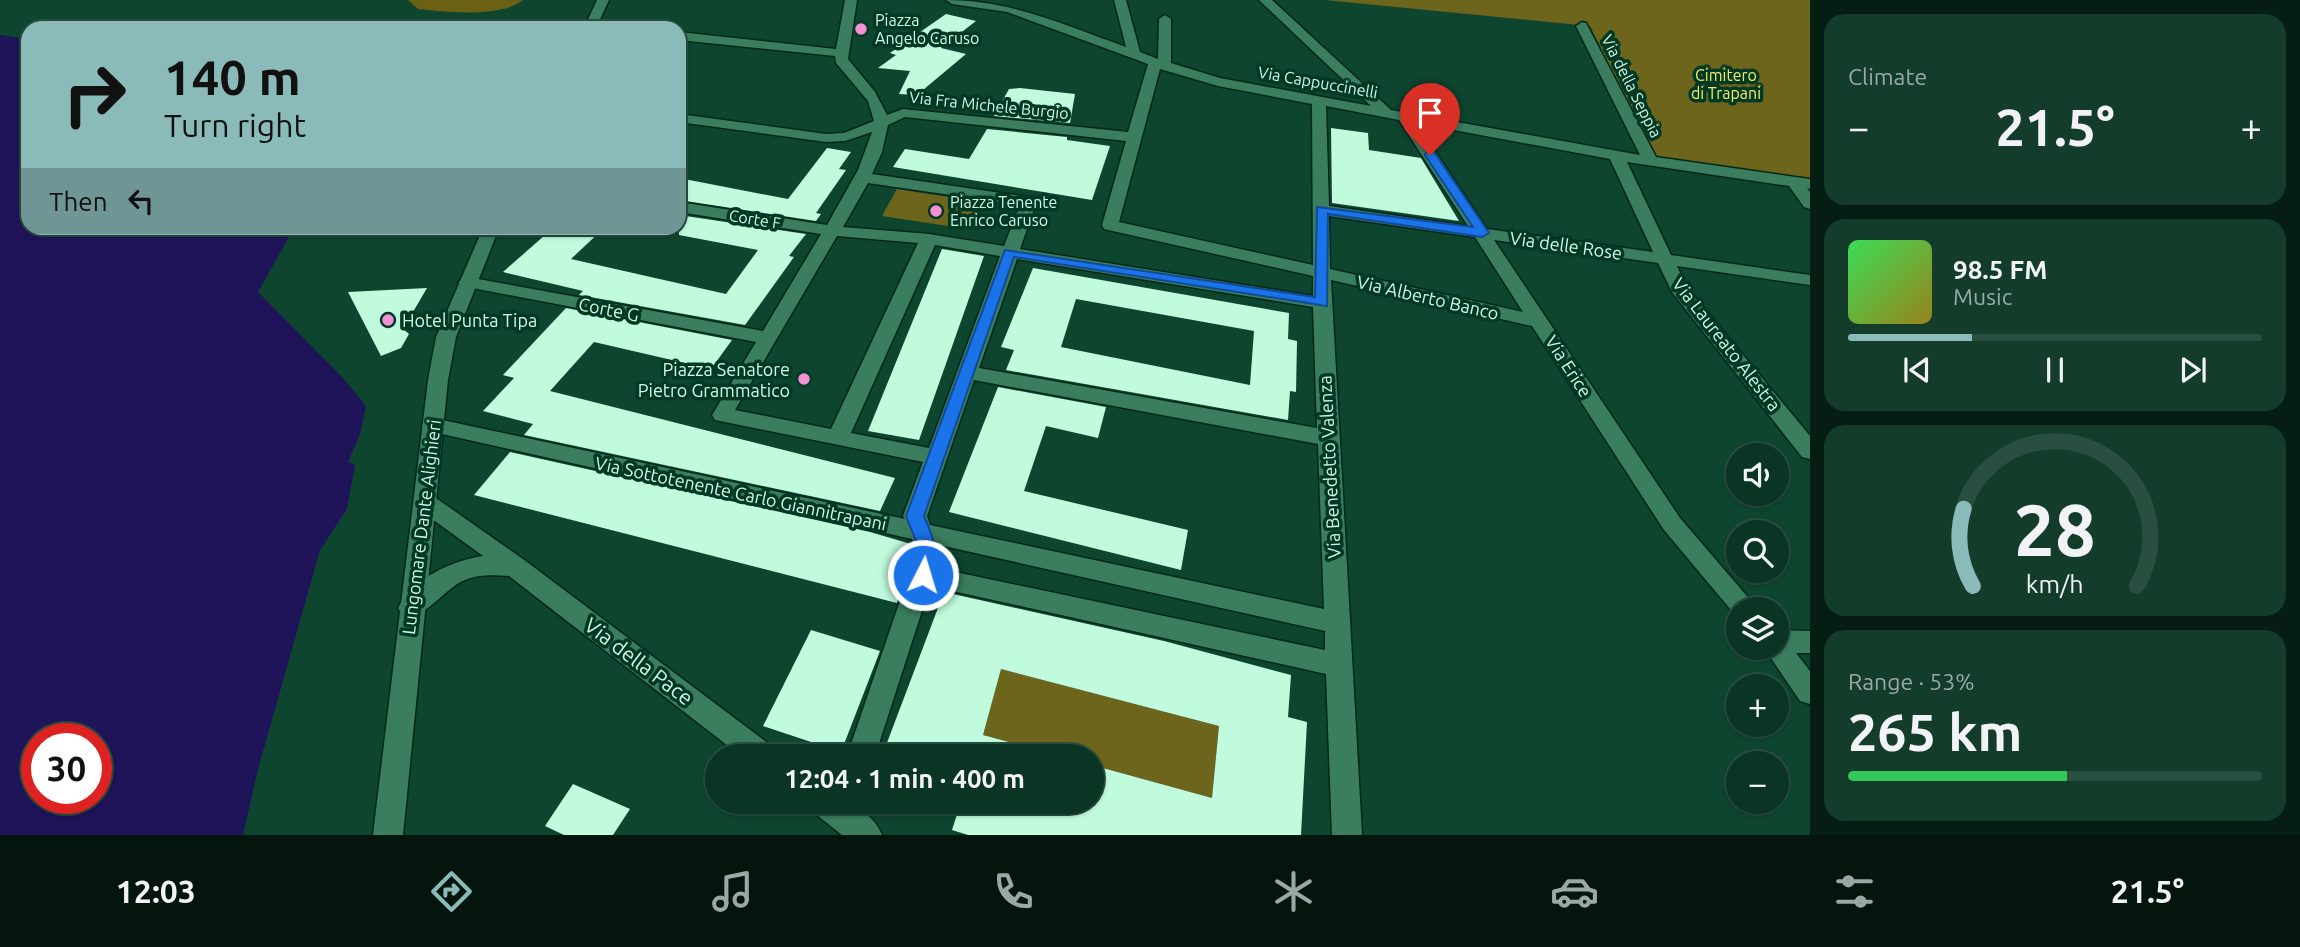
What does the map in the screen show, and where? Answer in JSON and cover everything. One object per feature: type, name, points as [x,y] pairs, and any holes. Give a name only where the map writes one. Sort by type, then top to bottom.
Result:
[{"type":"street","points":[[593,21],[603,0]]},
{"type":"street","points":[[851,0],[841,60],[879,108],[878,145],[832,231],[759,337],[722,415],[936,457]]},
{"type":"street","name":"Via Cappuccinelli","points":[[954,0],[1009,9],[1160,64],[1219,82],[1616,156],[1802,183]]},
{"type":"street","points":[[1120,0],[1134,54]]},
{"type":"street","name":"Via Erice","points":[[1265,0],[1395,114],[1482,233],[1672,524],[1735,597]]},
{"type":"street","points":[[1135,137],[1168,37],[1165,19]]},
{"type":"street","name":"Via della Seppia","points":[[1582,26],[1651,162]]},
{"type":"street","points":[[686,37],[841,53]]},
{"type":"street","name":"Via Benedetto Valenza","points":[[1319,100],[1324,273],[1322,303],[1347,835]]},
{"type":"street","name":"Via Fra Michele Burgio","points":[[686,119],[826,138],[853,135],[903,113],[1135,137]]},
{"type":"street","name":"Via Alberto Banco","points":[[1135,137],[1110,225],[1541,322]]},
{"type":"street","name":"Via Laureato Alestra","points":[[1616,156],[1678,288],[1810,451]]},
{"type":"street","points":[[865,172],[1029,201],[915,516],[929,551],[865,744]]},
{"type":"street","points":[[1802,183],[1810,204]]},
{"type":"street","name":"Corte F","points":[[686,208],[832,231],[929,239],[1322,303]]},
{"type":"street","name":"Via delle Rose","points":[[1321,209],[1810,281]]},
{"type":"street","name":"Lungomare Dante Alighieri","points":[[388,835],[411,608],[446,337],[488,235]]},
{"type":"street","points":[[838,437],[929,239]]},
{"type":"street","name":"Corte G","points":[[467,282],[759,337]]},
{"type":"street","points":[[966,372],[1328,438]]},
{"type":"street","name":"Via Sottotenente Carlo Giannitrapani","points":[[433,425],[1337,623]]},
{"type":"street","name":"Via della Pace","points":[[425,502],[514,566],[747,744]]},
{"type":"street","points":[[411,608],[431,586],[458,571],[487,564],[514,566]]},
{"type":"street","points":[[923,575],[1339,665]]},
{"type":"street","points":[[1789,643],[1810,642]]},
{"type":"street","points":[[1787,660],[1810,692]]},
{"type":"street","points":[[845,814],[867,835]]},
{"type":"green space","name":"Cimitero di Trapani","points":[[1325,0],[1810,0],[1810,180],[1655,160],[1590,26]]},
{"type":"green space","points":[[897,189],[980,202],[968,229],[882,216]]},
{"type":"green space","points":[[1001,669],[1219,726],[1212,798],[1104,768],[1104,744],[1016,744],[983,735]]},
{"type":"shaded area","points":[[408,0],[523,0],[501,9],[473,12],[418,9]]},
{"type":"shaded area","points":[[0,35],[21,38],[21,235],[290,235],[258,292],[342,377],[366,406],[360,434],[348,462],[355,465],[347,509],[320,550],[258,769],[243,835],[0,835]]},
{"type":"building","points":[[946,14],[976,21],[941,48],[966,54],[917,95],[899,94],[910,71],[878,68],[896,55],[890,53]]},
{"type":"building","points":[[1009,89],[1075,94],[1070,123],[994,116]]},
{"type":"building","points":[[1331,128],[1368,133],[1369,150],[1421,158],[1459,221],[1332,203]]},
{"type":"building","points":[[987,129],[1067,137],[1067,140],[1110,146],[1092,200],[893,167],[905,149],[969,159]]},
{"type":"building","points":[[827,148],[851,152],[839,169],[846,170],[816,213],[821,214],[816,221],[686,201],[686,179],[788,199]]},
{"type":"building","points":[[686,216],[806,234],[789,256],[794,257],[745,325],[579,295],[583,291],[503,272],[545,235],[597,235],[571,259],[726,294],[758,250],[679,235],[686,235]]},
{"type":"building","points":[[942,249],[984,256],[919,440],[868,431]]},
{"type":"building","points":[[1033,268],[1289,313],[1288,339],[1297,341],[1296,392],[1290,391],[1288,420],[1006,370],[1014,350],[1001,347]],"holes":[[[1076,299],[1254,331],[1250,385],[1061,347]]]},
{"type":"building","points":[[427,288],[403,329],[409,334],[401,348],[381,356],[348,292]]},
{"type":"building","points":[[566,308],[732,340],[711,369],[594,342],[550,391],[895,478],[880,511],[524,435],[533,424],[483,411],[514,378],[503,375]]},
{"type":"building","points":[[998,387],[1106,407],[1098,438],[1046,426],[1024,491],[1188,530],[1181,570],[949,512]]},
{"type":"building","points":[[510,452],[870,532],[911,544],[914,551],[897,603],[474,495]]},
{"type":"building","points":[[944,592],[1164,641],[1291,675],[1288,717],[1307,722],[1301,835],[968,835],[952,830],[957,814],[1104,814],[1104,768],[1212,798],[1219,726],[1001,669],[983,735],[1016,744],[887,744]]},
{"type":"building","points":[[811,630],[880,651],[844,744],[817,744],[763,726]]},
{"type":"building","points":[[573,784],[630,809],[613,835],[564,835],[545,826]]},
{"type":"place","name":"Piazza Angelo Caruso","points":[[861,29]]},
{"type":"place","name":"Piazza Tenente Enrico Caruso","points":[[936,211]]},
{"type":"place","name":"Hotel Punta Tipa","points":[[388,320]]},
{"type":"place","name":"Piazza Senatore Pietro Grammatico","points":[[804,379]]},
{"type":"route","points":[[923,575],[929,551],[915,516],[1009,252],[1322,303],[1324,273],[1321,209],[1482,233],[1430,155]]}]
